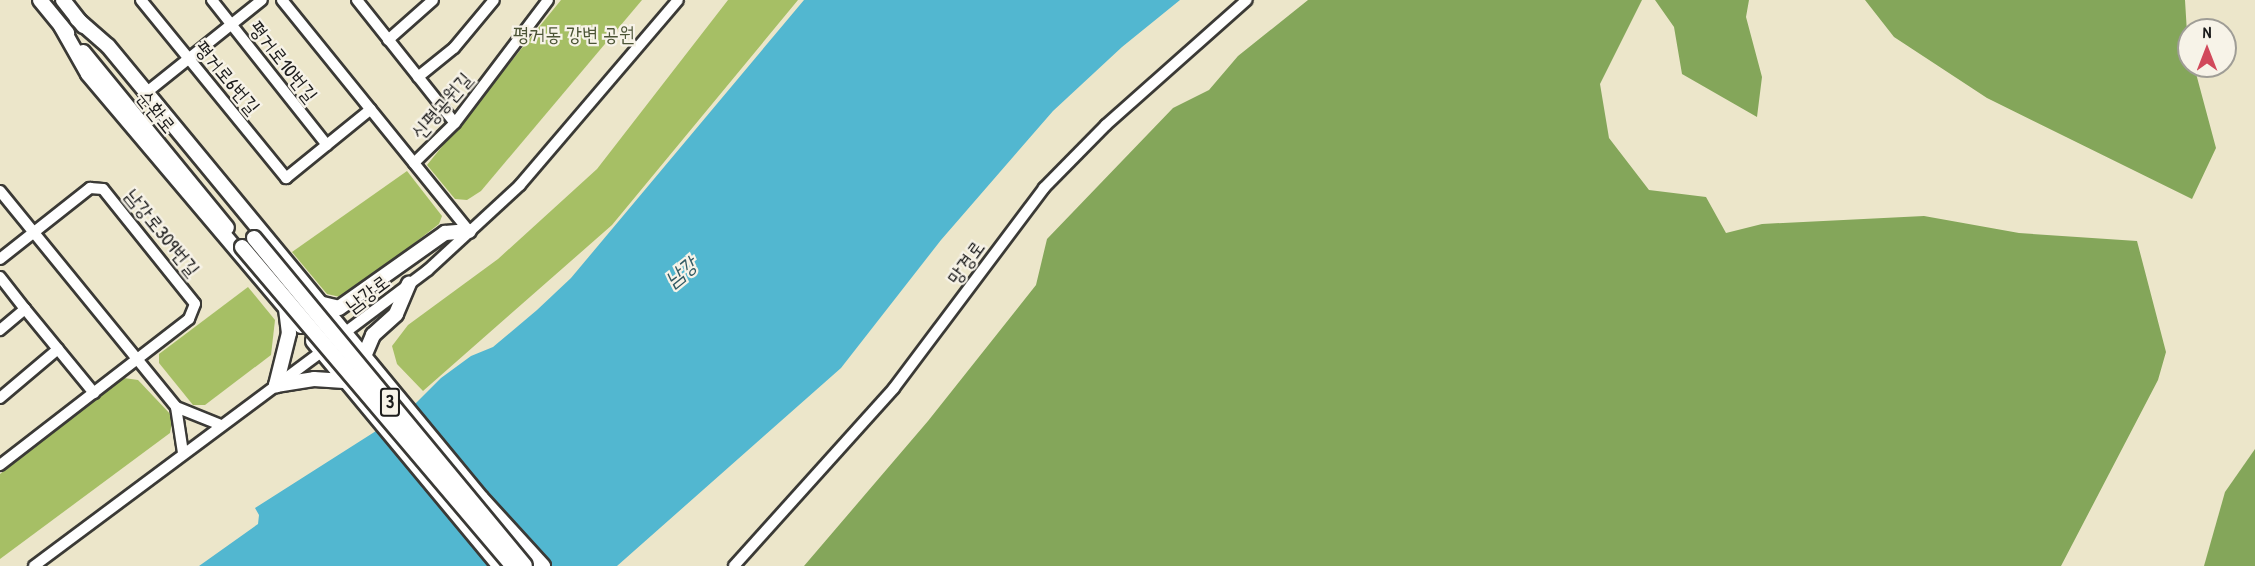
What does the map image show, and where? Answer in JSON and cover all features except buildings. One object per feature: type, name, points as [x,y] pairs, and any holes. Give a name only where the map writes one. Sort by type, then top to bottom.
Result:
[{"type":"main road","name":"순환로","points":[[40,0],[243,247],[513,566]]},
{"type":"main road","name":"순환로","points":[[70,7],[254,238],[525,566]]},
{"type":"main road","points":[[70,7],[108,46],[147,92],[347,331],[482,498],[543,566]]},
{"type":"main road","points":[[61,26],[88,74],[500,566]]},
{"type":"main road","points":[[323,304],[339,308],[445,233],[469,231]]},
{"type":"main road","points":[[365,354],[373,335],[396,314],[409,284]]},
{"type":"main road","points":[[286,309],[289,333],[276,385],[314,379],[344,381]]},
{"type":"street","name":"평거로6번길","points":[[141,0],[286,178],[327,145]]},
{"type":"street","name":"평거로10번길","points":[[212,0],[327,145]]},
{"type":"street","points":[[147,92],[262,0]]},
{"type":"street","points":[[282,0],[414,163]]},
{"type":"street","points":[[357,0],[454,123]]},
{"type":"street","points":[[388,40],[433,0]]},
{"type":"street","points":[[418,77],[454,48],[494,0]]},
{"type":"street","name":"신평공원길","points":[[469,231],[414,163],[454,123],[548,0]]},
{"type":"street","name":"남강로","points":[[34,566],[220,425],[322,352],[409,284],[469,231],[555,148],[678,0]]},
{"type":"street","name":"망경로","points":[[734,566],[894,388],[1044,188],[1106,125],[1247,0]]},
{"type":"street","points":[[327,145],[371,109]]},
{"type":"street","name":"남강로309번길","points":[[33,232],[90,188],[108,193],[195,304],[189,319],[138,359]]},
{"type":"street","points":[[0,191],[176,407],[220,425]]},
{"type":"street","points":[[0,259],[33,232]]},
{"type":"street","points":[[0,277],[94,393]]},
{"type":"street","points":[[0,330],[25,309]]},
{"type":"street","points":[[0,398],[58,349]]},
{"type":"street","points":[[0,465],[138,359]]},
{"type":"street","points":[[176,407],[183,453]]},
{"type":"green space","name":"평거동 강변 공원","points":[[561,0],[642,0],[481,191],[467,200],[455,199],[427,165]]},
{"type":"green space","points":[[728,0],[798,0],[612,225],[423,391],[397,364],[392,346],[408,325],[498,259],[597,169]]},
{"type":"green space","points":[[1308,0],[1642,0],[1600,84],[1609,138],[1649,190],[1706,197],[1726,233],[1762,224],[1924,216],[2019,233],[2137,241],[2166,352],[2158,380],[2061,566],[804,566],[928,421],[1036,285],[1047,239],[1173,108],[1209,90],[1238,56]]},
{"type":"green space","points":[[1655,0],[1749,0],[1746,17],[1762,77],[1757,117],[1682,74],[1674,27]]},
{"type":"green space","points":[[1865,0],[2185,0],[2186,18],[2177,18],[2177,78],[2197,78],[2216,148],[2192,199],[1987,98],[1894,37]]},
{"type":"green space","points":[[407,171],[442,216],[439,224],[354,290],[340,297],[327,294],[292,252]]},
{"type":"green space","points":[[248,287],[275,320],[271,355],[205,405],[193,405],[159,363],[159,354]]},
{"type":"green space","points":[[124,378],[138,380],[173,417],[170,433],[0,559],[0,474]]},
{"type":"green space","points":[[2255,449],[2255,566],[2204,566],[2225,492]]},
{"type":"water","name":"남강","points":[[804,0],[1180,0],[1122,47],[1053,111],[941,240],[841,368],[617,566],[199,566],[258,524],[259,515],[255,508],[409,410],[441,378],[471,356],[493,347],[537,310],[571,278]]}]
